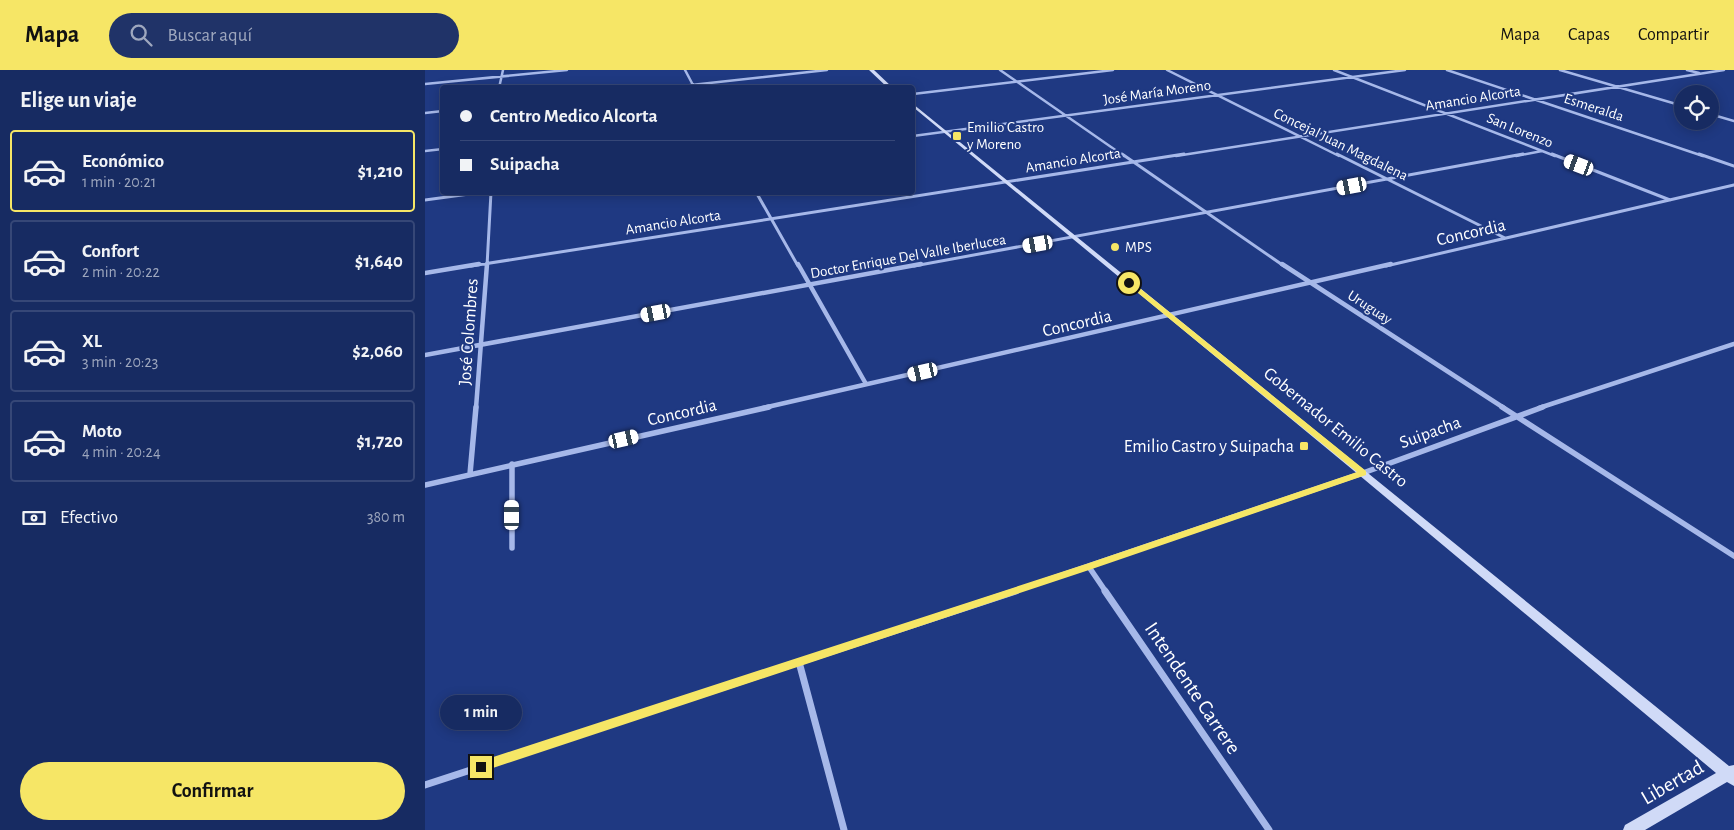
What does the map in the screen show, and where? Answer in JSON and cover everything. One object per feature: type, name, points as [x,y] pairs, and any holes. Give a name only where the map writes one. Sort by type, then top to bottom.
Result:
[{"type":"street","points":[[500,85],[503,70]]},
{"type":"street","points":[[425,84],[567,70]]},
{"type":"street","points":[[685,70],[692,85]]},
{"type":"street","points":[[701,85],[827,70]]},
{"type":"street","points":[[871,70],[888,85]]},
{"type":"street","name":"Uruguay","points":[[1000,70],[1309,283],[1734,556]]},
{"type":"street","points":[[915,94],[1113,70]]},
{"type":"street","name":"Concejal Juan Magdalena","points":[[1167,70],[1505,238]]},
{"type":"street","name":"San Lorenzo","points":[[1334,70],[1671,200]]},
{"type":"street","name":"José María Moreno","points":[[915,136],[1405,70]]},
{"type":"street","name":"Esmeralda","points":[[1447,70],[1734,166]]},
{"type":"street","points":[[1560,70],[1674,103]]},
{"type":"street","points":[[1687,70],[1701,74]]},
{"type":"street","name":"Amancio Alcorta","points":[[425,273],[1724,70]]},
{"type":"street","name":"Gobernador Emilio Castro","points":[[915,108],[1732,774]]},
{"type":"street","points":[[425,113],[440,111]]},
{"type":"street","points":[[1723,118],[1734,116]]},
{"type":"street","points":[[1719,117],[1734,121]]},
{"type":"street","points":[[425,151],[440,149]]},
{"type":"street","name":"Doctor Enrique Del Valle Iberlucea","points":[[425,355],[1075,238],[1542,151]]},
{"type":"street","name":"Concordia","points":[[425,485],[1734,185]]},
{"type":"street","points":[[425,200],[462,195]]},
{"type":"street","name":"José Colombres","points":[[470,474],[482,345],[491,195]]},
{"type":"street","points":[[758,195],[866,384]]},
{"type":"street","name":"Suipacha","points":[[425,785],[1089,567],[1363,473],[1515,416],[1734,344]]},
{"type":"street","points":[[512,464],[512,548]]},
{"type":"street","name":"Intendente Carrere","points":[[1089,567],[1269,830]]},
{"type":"street","points":[[799,662],[844,830]]},
{"type":"street","name":"Libertad","points":[[1631,830],[1732,774]]},
{"type":"place","name":"Emilio Castro y Moreno","points":[[957,136]]},
{"type":"place","name":"MPS","points":[[1115,247]]},
{"type":"place","name":"Emilio Castro y Suipacha","points":[[1304,446]]},
{"type":"route","points":[[481,767],[1089,567],[1363,473],[1129,283]]}]
